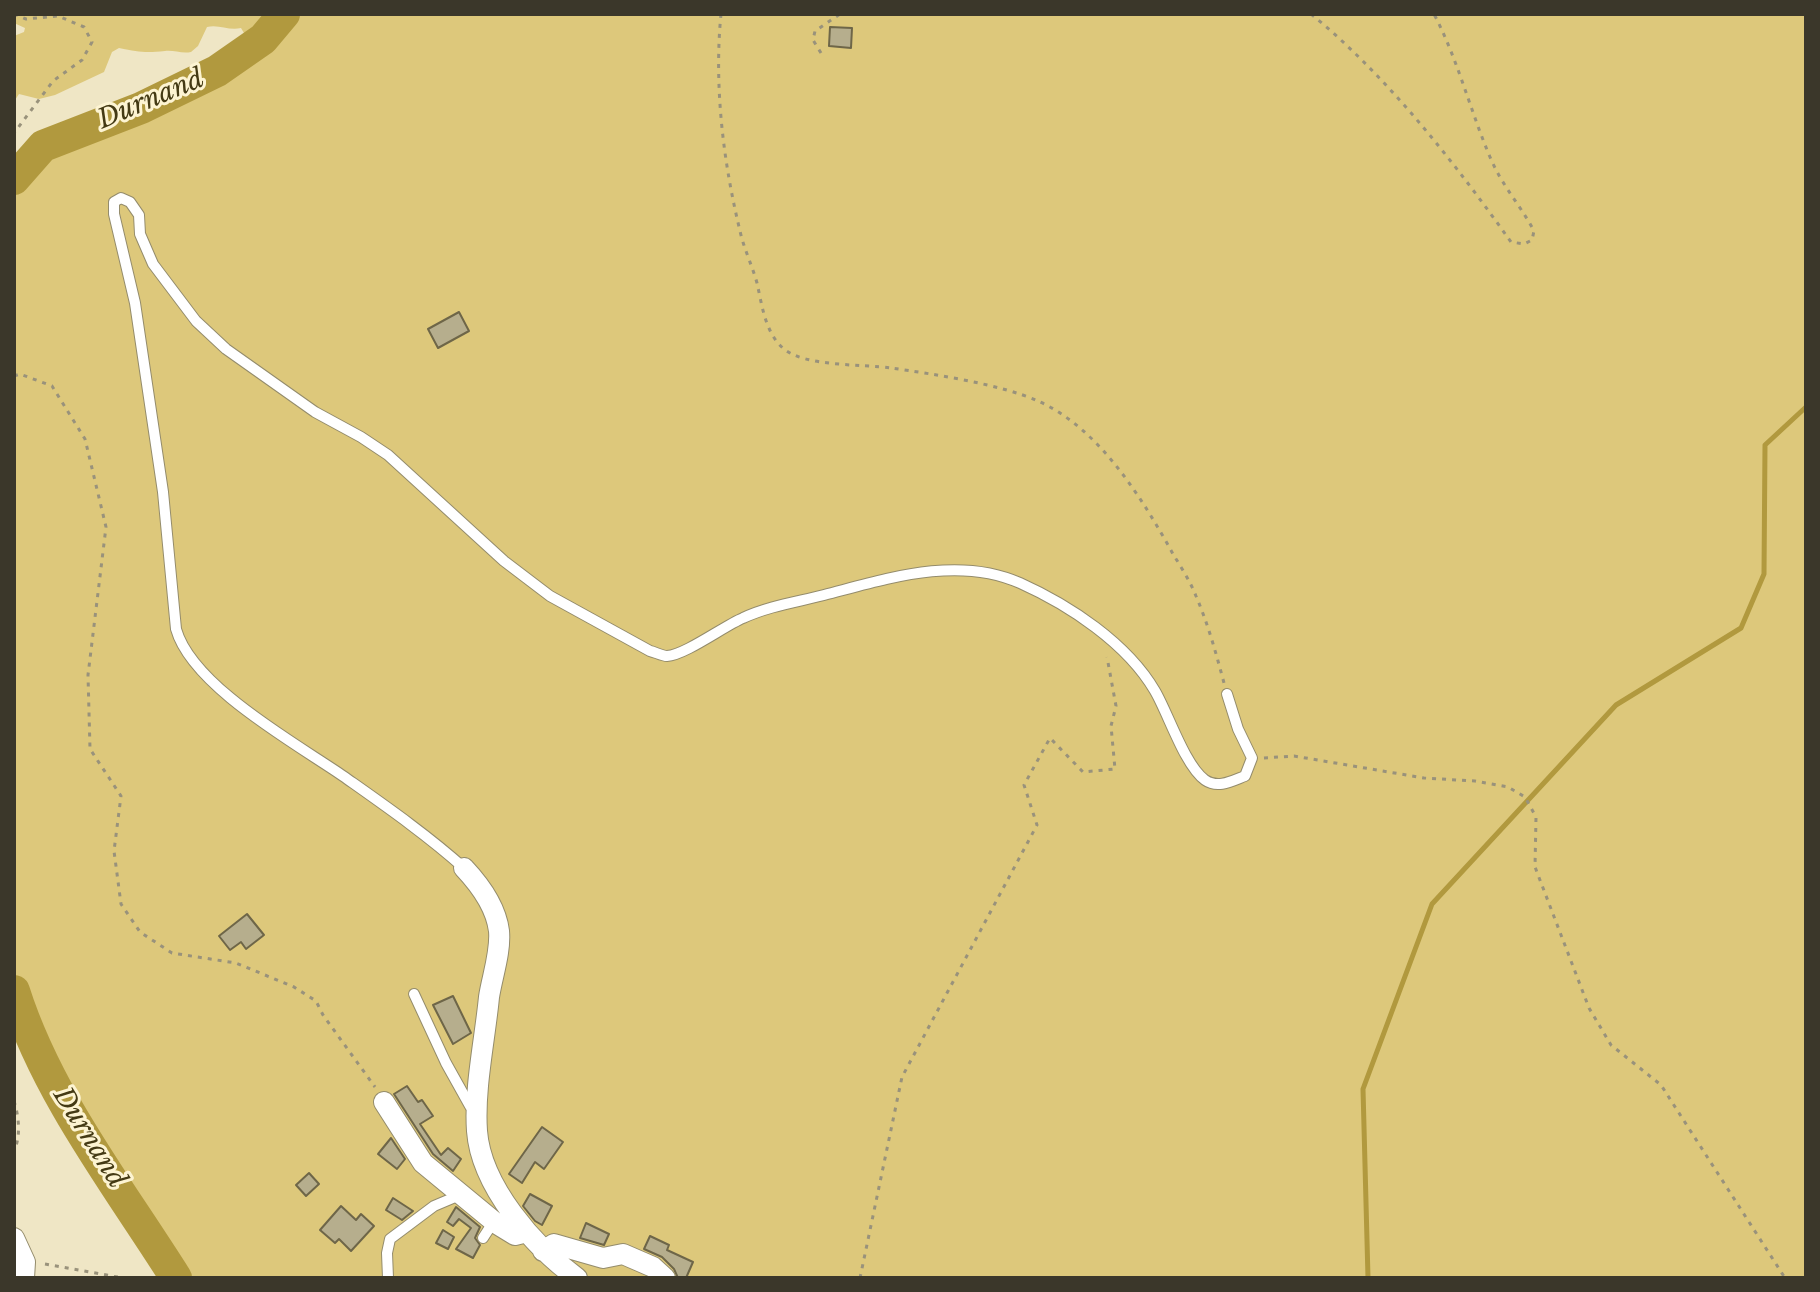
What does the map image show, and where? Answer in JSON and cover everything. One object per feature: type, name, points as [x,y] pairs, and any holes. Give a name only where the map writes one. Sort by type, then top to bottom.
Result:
[{"type":"street","points":[[464,868],[486,895],[499,931],[484,1035],[477,1110],[478,1141],[487,1167],[505,1201],[527,1232],[543,1251],[577,1278]]},
{"type":"street","points":[[384,1102],[423,1163],[462,1195],[488,1230],[515,1235],[527,1232]]},
{"type":"street","points":[[14,1238],[24,1270]]},
{"type":"street","points":[[543,1251],[554,1244],[603,1258],[623,1254],[653,1267],[665,1278]]},
{"type":"lane","points":[[464,868],[404,819],[224,693],[180,645],[163,492],[135,303],[114,214],[114,202],[121,198],[130,202],[139,215],[140,234],[153,264],[196,321],[226,349],[315,412],[388,455],[504,561],[550,596],[650,651],[668,656],[745,617],[775,606],[885,578],[960,570],[1019,582],[1102,631],[1142,672],[1155,691],[1194,769],[1206,781],[1227,784],[1245,776],[1252,758],[1238,729],[1227,694]]},
{"type":"lane","points":[[414,994],[446,1063],[470,1106],[477,1110]]},
{"type":"lane","points":[[388,1278],[390,1239],[434,1206],[462,1195]]},
{"type":"path","points":[[14,14],[26,19],[58,16],[84,27],[92,42],[82,60],[53,81],[14,133]]},
{"type":"path","points":[[721,14],[718,44],[721,113],[728,172],[740,233],[765,318],[774,337],[786,351],[821,363],[891,368],[997,388],[1038,401],[1068,418],[1135,489],[1168,544],[1195,593],[1213,640],[1227,694]]},
{"type":"path","points":[[821,53],[813,40],[815,31],[840,14]]},
{"type":"path","points":[[1311,14],[1387,87],[1477,194],[1511,242],[1524,244],[1532,240],[1534,231],[1510,197],[1490,157],[1462,76],[1434,14]]},
{"type":"path","points":[[14,376],[20,374],[52,386],[85,439],[106,527],[88,675],[90,749],[121,796],[114,851],[121,904],[140,932],[172,953],[236,963],[294,987],[316,1001],[384,1102]]},
{"type":"path","points":[[860,1278],[902,1077],[1037,825],[1024,785],[1050,738],[1083,772],[1115,769],[1111,726],[1116,706],[1102,631]]},
{"type":"path","points":[[1252,758],[1294,756],[1424,778],[1475,781],[1508,787],[1525,797],[1536,817],[1535,867],[1589,1008],[1611,1045],[1661,1085],[1785,1278]]},
{"type":"path","points":[[14,1101],[18,1112],[18,1142],[14,1151]]},
{"type":"path","points":[[24,1270],[71,1267],[123,1278]]},
{"type":"shaded area","points":[[14,14],[1806,14],[1806,1278],[178,1278],[29,1069],[14,1014],[14,176],[63,134],[197,78],[250,43],[241,28],[211,26],[207,27],[198,46],[191,52],[142,52],[119,48],[112,52],[104,72],[55,95],[39,99],[19,94],[15,100],[14,121],[14,36],[24,32],[25,28],[14,23]]},
{"type":"building","points":[[830,27],[852,28],[851,48],[829,46]]},
{"type":"building","points":[[459,312],[469,331],[438,348],[428,329]]},
{"type":"building","points":[[247,914],[264,935],[246,949],[241,942],[230,950],[219,936]]},
{"type":"building","points":[[453,996],[471,1033],[453,1044],[433,1005]]},
{"type":"building","points":[[407,1086],[433,1116],[420,1124],[441,1155],[448,1148],[461,1159],[453,1171],[433,1154],[394,1094]]},
{"type":"building","points":[[542,1127],[563,1142],[544,1169],[535,1162],[522,1183],[509,1174]]},
{"type":"building","points":[[391,1138],[405,1159],[397,1169],[378,1154]]},
{"type":"building","points":[[309,1173],[319,1184],[306,1196],[296,1185]]},
{"type":"building","points":[[530,1194],[552,1206],[542,1225],[523,1206]]},
{"type":"building","points":[[393,1198],[413,1211],[402,1220],[386,1210]]},
{"type":"building","points":[[341,1206],[356,1220],[361,1214],[374,1226],[351,1251],[339,1239],[335,1243],[320,1230]]},
{"type":"building","points":[[456,1207],[480,1227],[475,1238],[480,1245],[473,1258],[456,1249],[471,1228],[459,1219],[453,1226],[447,1222]]},
{"type":"building","points":[[586,1223],[609,1234],[604,1245],[580,1238]]},
{"type":"building","points":[[443,1230],[454,1237],[448,1249],[436,1243]]},
{"type":"building","points":[[650,1236],[669,1245],[667,1250],[693,1262],[686,1278],[678,1278],[662,1257],[644,1249]]},
{"type":"waterway","name":"Durnand","points":[[14,179],[43,146],[141,108],[217,71],[263,39],[284,14]]},
{"type":"waterway","points":[[1368,1278],[1363,1089],[1432,904],[1616,705],[1741,628],[1764,574],[1765,445],[1806,407]]},
{"type":"waterway","name":"Durnand","points":[[14,991],[28,1029],[64,1103],[176,1278]]}]
